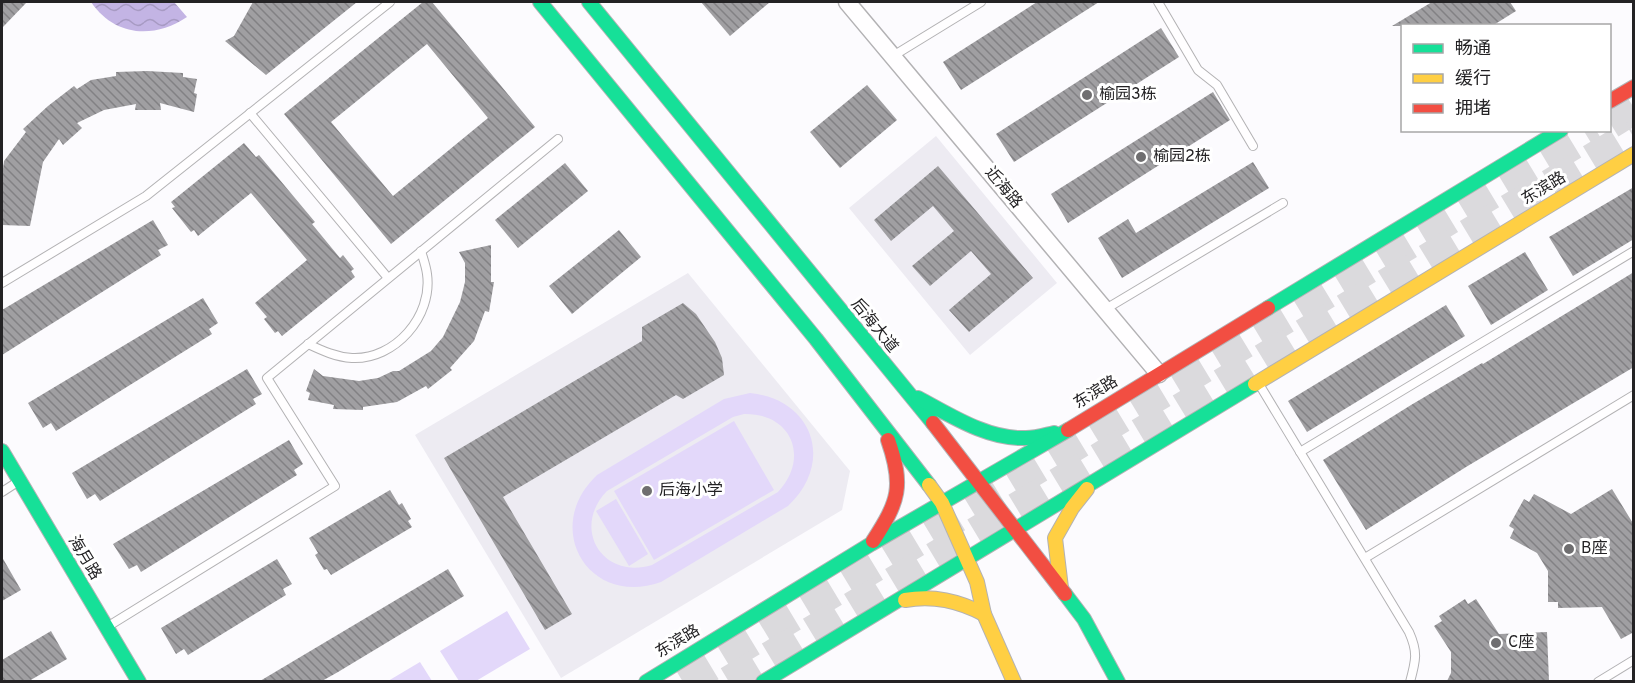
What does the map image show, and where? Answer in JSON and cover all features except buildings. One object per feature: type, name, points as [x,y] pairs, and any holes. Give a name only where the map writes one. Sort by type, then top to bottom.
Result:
[{"type":"main road","points":[[540,2],[808,330],[942,503],[977,582],[984,614],[1014,681]]},
{"type":"main road","name":"后海大道","points":[[589,2],[908,393],[1015,529],[1084,619],[1118,681]]},
{"type":"main road","points":[[1611,100],[1634,87]]},
{"type":"main road","name":"东滨路","points":[[646,681],[872,544],[1064,432],[1558,132]]},
{"type":"main road","name":"东滨路","points":[[764,681],[1634,154]]},
{"type":"main road","points":[[908,393],[990,432],[1025,438],[1064,432]]},
{"type":"main road","points":[[872,544],[892,513],[898,490],[897,464],[883,425]]},
{"type":"main road","name":"海月路","points":[[2,451],[139,681]]},
{"type":"main road","points":[[1061,589],[1055,538],[1072,508],[1093,481]]},
{"type":"main road","points":[[893,603],[920,597],[944,597],[961,602],[984,614]]},
{"type":"street","name":"近海路","points":[[847,2],[1159,374]]},
{"type":"lane","points":[[2,283],[146,196],[390,2]]},
{"type":"lane","points":[[893,56],[981,2]]},
{"type":"lane","points":[[1158,2],[1198,70],[1217,85],[1253,146]]},
{"type":"lane","points":[[250,113],[388,278]]},
{"type":"lane","points":[[107,627],[335,486],[267,378],[558,139]]},
{"type":"lane","points":[[1104,310],[1283,203]]},
{"type":"lane","points":[[308,344],[330,355],[355,358],[379,353],[400,341],[416,322],[426,299],[428,275],[421,251]]},
{"type":"lane","points":[[1300,452],[1634,251]]},
{"type":"lane","points":[[1257,381],[1409,632],[1415,646],[1416,660],[1410,681]]},
{"type":"lane","points":[[1365,558],[1634,395]]},
{"type":"lane","points":[[2,492],[19,481]]},
{"type":"lane","points":[[1598,681],[1634,660]]},
{"type":"shaded area","points":[[936,136],[1057,283],[970,355],[849,208]]},
{"type":"shaded area","name":"后海小学","points":[[688,273],[850,471],[842,510],[561,678],[415,435]]},
{"type":"shaded area","points":[[750,393],[772,398],[789,407],[802,420],[810,435],[813,452],[811,471],[802,489],[788,506],[661,582],[635,587],[613,584],[594,574],[581,558],[574,539],[573,518],[581,496],[597,475],[724,399]],"holes":[[[744,414],[761,416],[774,421],[784,429],[791,440],[794,452],[793,465],[788,479],[778,492],[652,565],[634,568],[619,565],[606,558],[597,548],[592,535],[592,520],[597,505],[607,491],[733,417]]]},
{"type":"shaded area","points":[[734,421],[774,490],[654,560],[614,491]]},
{"type":"shaded area","points":[[616,499],[648,554],[629,566],[596,511]]},
{"type":"shaded area","points":[[507,611],[530,649],[476,681],[459,681],[440,651]]},
{"type":"shaded area","points":[[420,662],[432,681],[388,681]]},
{"type":"water","points":[[91,2],[174,2],[187,17],[161,29],[136,31],[111,22]]},
{"type":"tunnel","points":[[1611,122],[1634,108]]},
{"type":"tunnel","points":[[683,682],[1593,132]]},
{"type":"tunnel","points":[[729,682],[1634,134]]},
{"type":"traffic: fast","points":[[540,2],[816,339],[929,485]]},
{"type":"traffic: fast","points":[[589,2],[933,423]]},
{"type":"traffic: fast","points":[[1268,308],[1558,132]]},
{"type":"traffic: fast","points":[[763,682],[1255,384]]},
{"type":"traffic: fast","points":[[918,398],[956,419],[998,435],[1026,438],[1054,433]]},
{"type":"traffic: fast","points":[[646,682],[871,544],[1068,430]]},
{"type":"traffic: fast","points":[[2,451],[139,682]]},
{"type":"traffic: fast","points":[[1065,594],[1084,619],[1118,682]]},
{"type":"traffic: slow","points":[[1255,384],[1634,154]]},
{"type":"traffic: slow","points":[[929,485],[942,503],[977,582],[984,614],[1014,682]]},
{"type":"traffic: slow","points":[[1061,588],[1055,538],[1072,508],[1087,489]]},
{"type":"traffic: slow","points":[[905,600],[926,598],[946,600],[984,614]]},
{"type":"traffic: jam","points":[[1611,100],[1634,87]]},
{"type":"traffic: jam","points":[[1068,430],[1268,308]]},
{"type":"traffic: jam","points":[[933,423],[1065,594]]},
{"type":"traffic: jam","points":[[873,541],[889,515],[896,493],[896,470],[888,440]]},
{"type":"place","name":"榆园3栋","points":[[1087,95]]},
{"type":"place","name":"榆园2栋","points":[[1141,157]]},
{"type":"place","name":"后海小学","points":[[647,491]]},
{"type":"place","name":"B座","points":[[1569,549]]},
{"type":"place","name":"C座","points":[[1496,643]]}]
